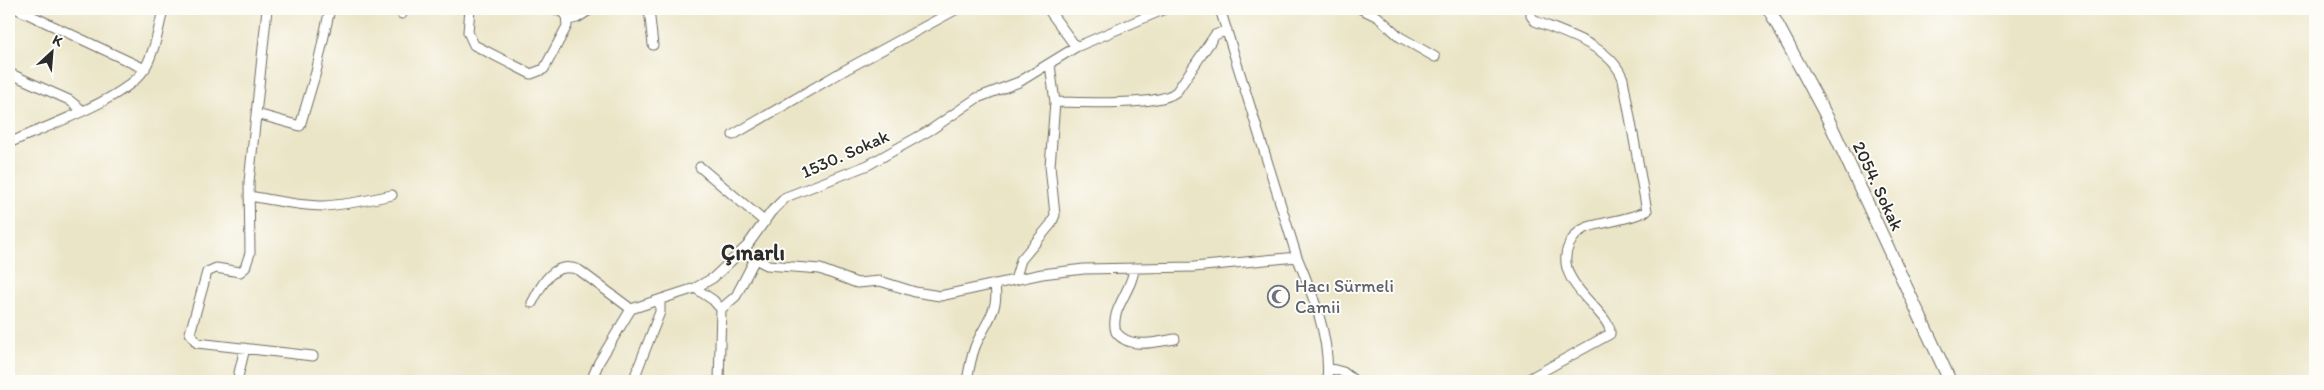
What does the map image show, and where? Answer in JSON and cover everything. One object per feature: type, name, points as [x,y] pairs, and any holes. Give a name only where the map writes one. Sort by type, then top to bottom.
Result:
[{"type":"main road","name":"2054. Sokak","points":[[1769,9],[1828,119],[1950,381]]},
{"type":"street","points":[[17,9],[145,69]]},
{"type":"street","points":[[9,143],[122,90],[145,69],[152,52],[163,9]]},
{"type":"street","points":[[267,9],[249,196],[250,244],[246,266],[240,272],[216,268],[207,272],[190,333],[198,343],[313,356]]},
{"type":"street","points":[[257,114],[300,126],[316,72],[330,9]]},
{"type":"street","points":[[470,9],[468,32],[474,45],[531,74],[541,72],[546,66],[568,20]]},
{"type":"street","points":[[556,9],[564,13],[568,20]]},
{"type":"street","points":[[568,20],[577,18],[591,9]]},
{"type":"street","points":[[649,9],[653,45]]},
{"type":"street","points":[[733,135],[845,70],[957,9]]},
{"type":"street","points":[[1048,9],[1076,47]]},
{"type":"street","name":"1530. Sokak","points":[[631,308],[695,288],[713,278],[741,252],[786,197],[868,165],[932,129],[978,98],[1018,82],[1050,65],[1076,47],[1165,9]]},
{"type":"street","points":[[1220,9],[1297,257],[1321,325],[1328,368],[1327,381]]},
{"type":"street","points":[[1361,9],[1378,17],[1400,37],[1436,56]]},
{"type":"street","points":[[1525,381],[1610,334],[1610,326],[1586,298],[1568,270],[1566,254],[1573,239],[1588,227],[1621,221],[1648,211],[1622,80],[1617,66],[1608,56],[1598,50],[1536,21],[1531,16],[1531,9]]},
{"type":"street","points":[[1055,102],[1108,103],[1172,96],[1215,35],[1227,30]]},
{"type":"street","points":[[1015,280],[1021,260],[1051,224],[1055,215],[1050,166],[1055,102],[1050,65]]},
{"type":"street","points":[[9,73],[69,100],[82,110]]},
{"type":"street","points":[[700,167],[765,222]]},
{"type":"street","points":[[249,196],[294,204],[323,206],[346,204],[392,195]]},
{"type":"street","points":[[741,252],[767,265],[820,269],[857,283],[880,281],[915,292],[940,296],[1015,280],[1084,269],[1194,267],[1297,257]]},
{"type":"street","points":[[721,309],[736,296],[754,259]]},
{"type":"street","points":[[532,303],[548,277],[558,268],[569,267],[579,270],[631,308],[591,381]]},
{"type":"street","points":[[1134,268],[1131,284],[1115,316],[1116,332],[1122,339],[1130,342],[1143,343],[1175,339]]},
{"type":"street","points":[[968,381],[976,344],[987,326],[995,305],[994,284]]},
{"type":"street","points":[[695,288],[713,300],[721,309],[719,381]]},
{"type":"street","points":[[633,381],[660,312],[660,300]]},
{"type":"street","points":[[237,381],[245,348]]},
{"type":"street","points":[[1328,368],[1344,372],[1354,381]]},
{"type":"place","name":"Hacı Sürmeli Camii","points":[[1279,296]]},
{"type":"district","name":"Çınarlı","points":[[753,252]]}]
